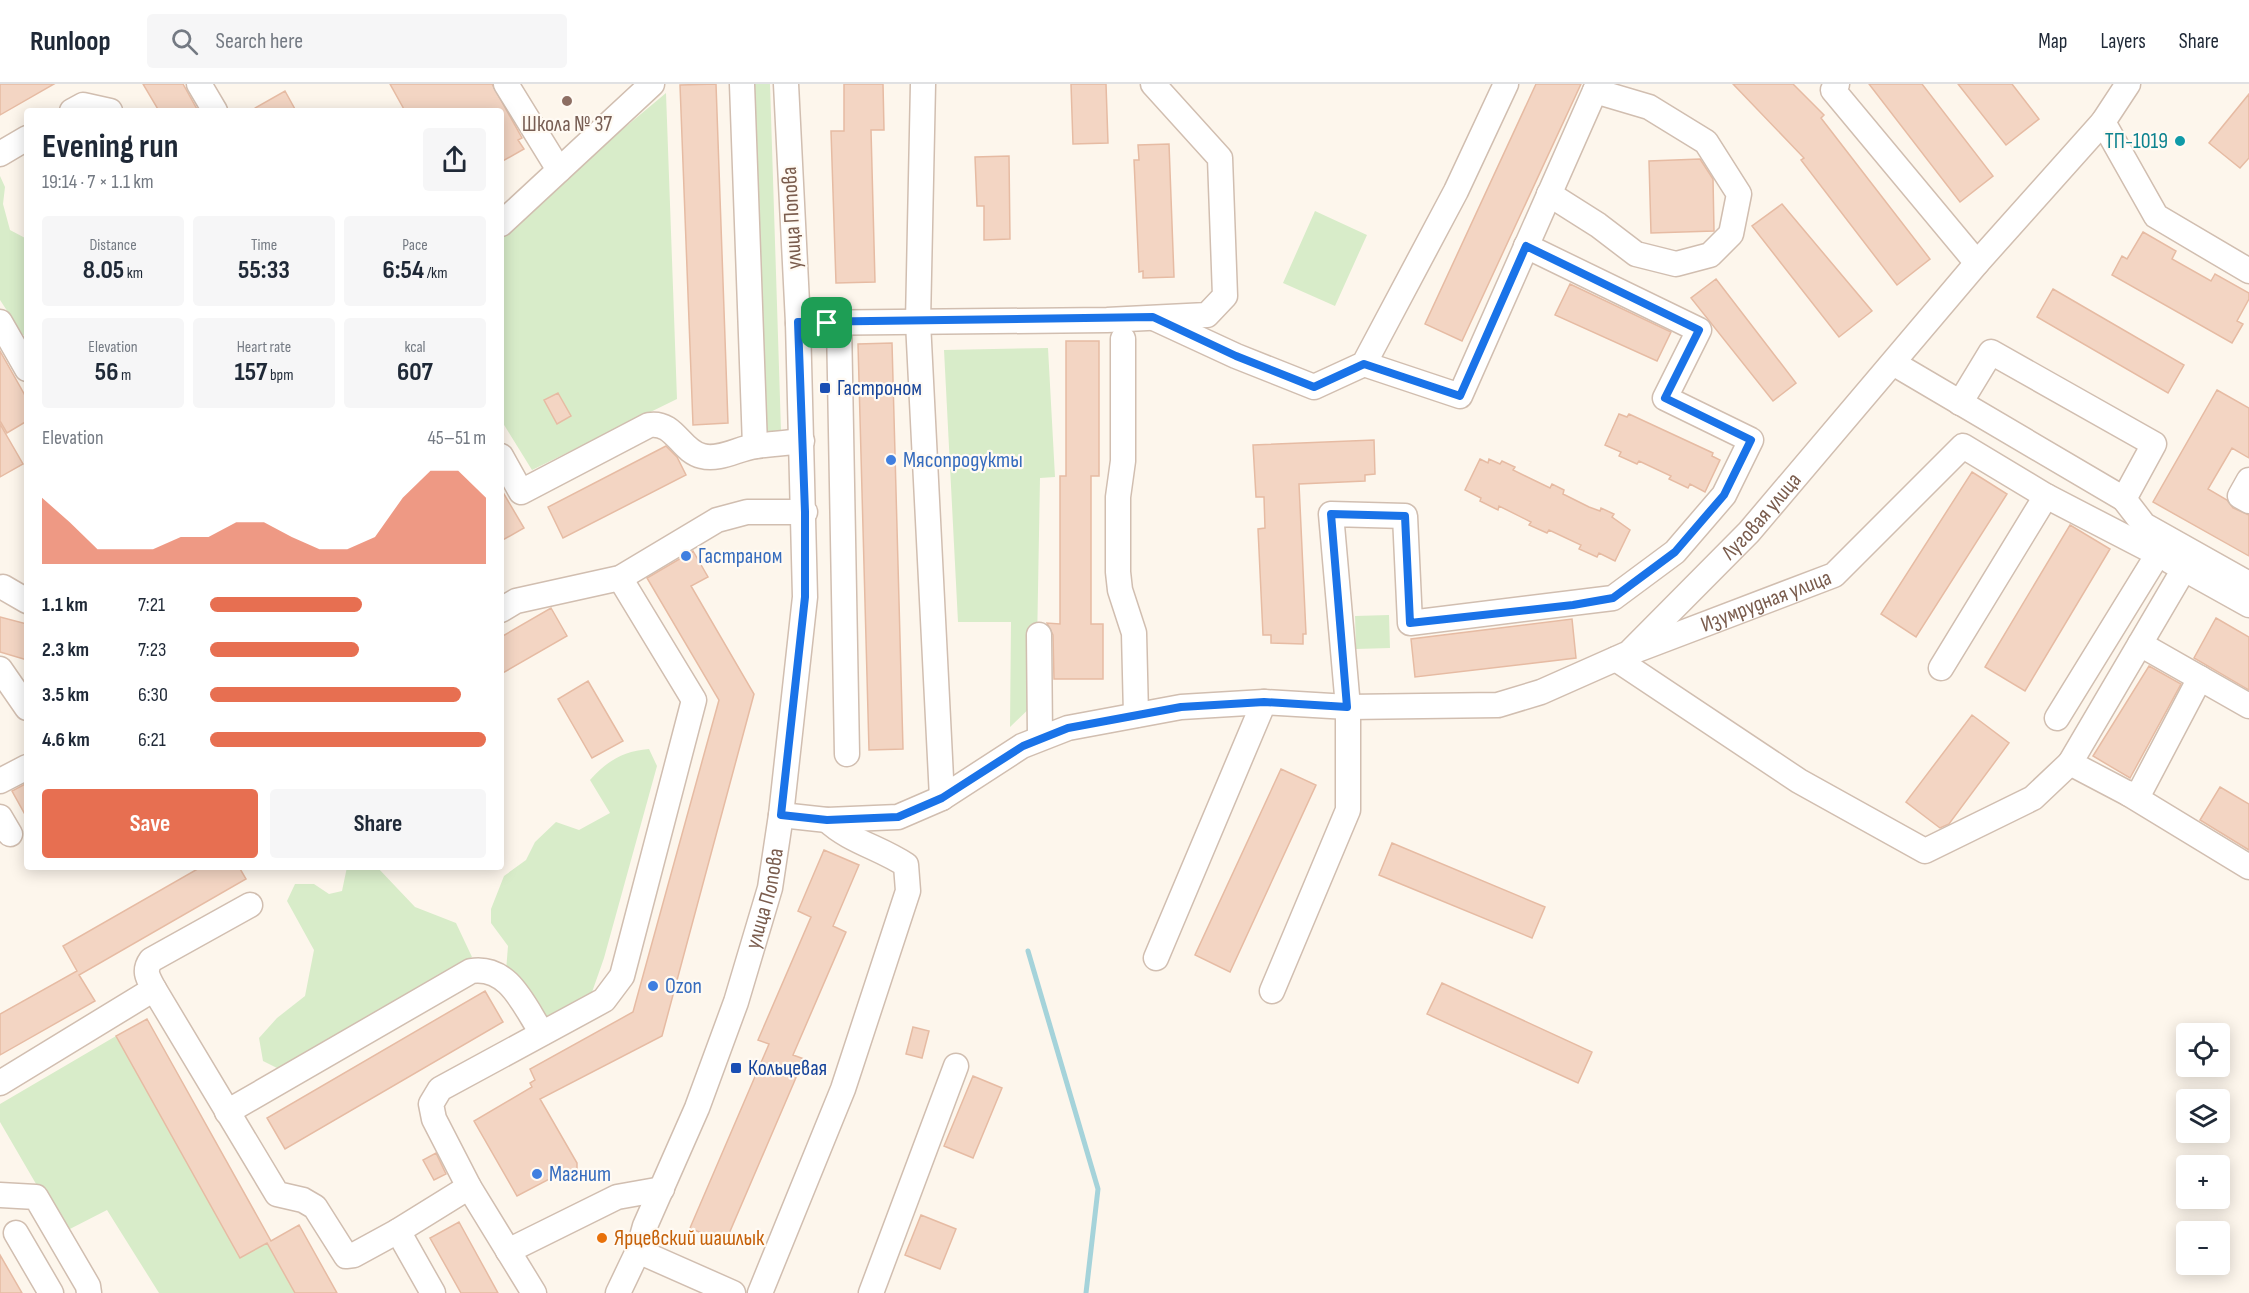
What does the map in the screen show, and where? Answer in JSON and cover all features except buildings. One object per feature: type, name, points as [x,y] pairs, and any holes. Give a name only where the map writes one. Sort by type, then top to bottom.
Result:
[{"type":"street","points":[[199,84],[213,108]]},
{"type":"street","points":[[506,84],[559,170]]},
{"type":"street","points":[[504,221],[652,84]]},
{"type":"street","points":[[742,84],[755,446]]},
{"type":"street","name":"улица Попова","points":[[618,1293],[638,1251],[645,1226],[697,1108],[736,1002],[770,888],[781,815],[805,597],[805,512],[798,322],[786,84]]},
{"type":"street","points":[[923,84],[918,322],[942,798]]},
{"type":"street","points":[[798,322],[918,322],[1207,315],[1225,296],[1220,158],[1153,84]]},
{"type":"street","points":[[1153,317],[1236,356],[1314,387],[1364,364],[1456,191],[1506,84]]},
{"type":"street","points":[[1837,84],[1833,90],[1977,263]]},
{"type":"street","name":"Луговая улица","points":[[1347,707],[1498,705],[1541,692],[1623,656],[1749,531],[1977,263],[2103,122],[2128,84]]},
{"type":"street","points":[[1364,364],[1460,396],[1526,246],[1549,194],[1596,88],[1649,107],[1706,142],[1739,194],[1731,234],[1710,255],[1676,264],[1636,254],[1598,225],[1549,194]]},
{"type":"street","points":[[78,108],[83,105],[96,108]]},
{"type":"street","points":[[2103,122],[2156,216],[2249,271]]},
{"type":"street","points":[[0,154],[24,140]]},
{"type":"street","points":[[1272,991],[1348,810],[1347,707],[1331,514],[1405,516],[1410,623],[1593,602],[1613,598],[1675,552],[1724,495],[1751,440],[1665,398],[1699,330],[1526,246]]},
{"type":"street","points":[[0,322],[24,364]]},
{"type":"street","points":[[839,323],[847,754]]},
{"type":"street","points":[[1123,339],[1123,462],[1118,497],[1118,572],[1122,599],[1134,633],[1136,715]]},
{"type":"street","points":[[1960,402],[1991,352],[2154,444],[2124,499]]},
{"type":"street","points":[[1893,363],[2124,499],[2144,525],[2249,584]]},
{"type":"street","points":[[504,461],[521,492],[649,425],[659,424],[668,428],[695,454],[704,457],[755,446],[802,441]]},
{"type":"street","name":"Изумрудная улица","points":[[1623,656],[1834,575],[1963,446],[2046,496]]},
{"type":"street","points":[[2249,480],[2240,496],[2249,501]]},
{"type":"street","points":[[1941,668],[2046,496],[2158,554],[2249,606]]},
{"type":"street","points":[[504,608],[516,601],[620,578],[717,520],[747,512],[805,512]]},
{"type":"street","points":[[2056,718],[2158,554]]},
{"type":"street","points":[[1623,656],[1799,781],[1925,851],[2033,798],[2070,763],[2184,569]]},
{"type":"street","points":[[534,1293],[469,1187],[434,1119],[431,1104],[440,1089],[604,1000],[622,976],[694,700],[620,578]]},
{"type":"street","points":[[3,587],[24,599]]},
{"type":"street","points":[[1039,635],[1040,737]]},
{"type":"street","points":[[2140,644],[2249,706]]},
{"type":"street","points":[[0,669],[24,704]]},
{"type":"street","points":[[2129,794],[2140,792],[2200,678]]},
{"type":"street","points":[[781,815],[827,820],[898,817],[942,798],[1040,737],[1068,728],[1136,715],[1181,707],[1264,702],[1347,707]]},
{"type":"street","points":[[1156,958],[1264,702]]},
{"type":"street","points":[[2070,763],[2129,794],[2249,867]]},
{"type":"street","points":[[0,781],[24,769]]},
{"type":"street","points":[[760,1293],[843,1089],[908,891],[906,865],[888,852],[839,831],[827,820]]},
{"type":"street","points":[[250,904],[151,960],[146,966],[146,974],[272,1188],[277,1194],[303,1200],[315,1207],[346,1256],[354,1255],[398,1231],[469,1187]]},
{"type":"street","points":[[227,1112],[471,971],[483,969],[497,973],[510,983],[542,1034]]},
{"type":"street","points":[[0,1083],[154,989]]},
{"type":"street","points":[[871,1293],[956,1066]]},
{"type":"street","points":[[508,1251],[617,1197],[662,1189]]},
{"type":"street","points":[[0,1195],[36,1197],[88,1286],[88,1293]]},
{"type":"street","points":[[398,1231],[433,1293]]},
{"type":"street","points":[[15,1233],[51,1293]]},
{"type":"street","points":[[638,1251],[733,1293]]},
{"type":"green space","points":[[754,84],[770,84],[781,431],[778,435],[766,431]]},
{"type":"green space","points":[[666,93],[677,399],[532,470],[504,425],[504,237],[556,185]]},
{"type":"green space","points":[[0,176],[5,187],[3,204],[10,230],[24,237],[24,336],[0,300]]},
{"type":"green space","points":[[1315,211],[1367,235],[1335,306],[1283,283]]},
{"type":"green space","points":[[1048,348],[1055,477],[1040,478],[1036,702],[1010,727],[1011,622],[958,622],[944,350]]},
{"type":"green space","points":[[1389,615],[1390,648],[1356,649],[1355,616]]},
{"type":"green space","points":[[649,749],[657,766],[604,958],[591,995],[540,1022],[506,971],[508,946],[491,923],[491,909],[504,876],[526,860],[535,842],[556,822],[579,830],[610,813],[590,780],[616,758],[631,752]]},
{"type":"green space","points":[[346,870],[380,870],[415,907],[456,923],[472,957],[279,1069],[263,1061],[259,1038],[277,1018],[305,996],[314,950],[287,901],[295,884],[314,884],[329,894],[342,891]]},
{"type":"green space","points":[[116,1036],[267,1243],[295,1293],[159,1293],[107,1210],[64,1232],[0,1122],[0,1104]]},
{"type":"waterway","points":[[1028,951],[1098,1189],[1086,1293]]},
{"type":"place","name":"Школа № 37","points":[[567,101]]},
{"type":"place","name":"ТП-1019","points":[[2180,141]]},
{"type":"place","name":"Гастроном","points":[[825,388]]},
{"type":"place","name":"Мясопродукты","points":[[891,460]]},
{"type":"place","name":"Гастраном","points":[[686,556]]},
{"type":"place","name":"Ozon","points":[[653,986]]},
{"type":"place","name":"Кольцевая","points":[[736,1068]]},
{"type":"place","name":"Магнит","points":[[537,1174]]},
{"type":"place","name":"Ярцевский шашлык","points":[[602,1238]]},
{"type":"route","points":[[1526,246],[1699,330],[1665,398],[1751,440],[1724,495],[1675,552],[1613,598],[1573,605],[1410,623],[1405,516],[1331,514],[1347,707],[1264,702],[1181,707],[1068,728],[1040,737],[942,798],[898,817],[827,820],[781,815],[805,597],[805,512],[798,322],[827,323],[1107,320],[1153,317],[1236,356],[1314,387],[1364,364],[1460,396],[1526,246]]}]
